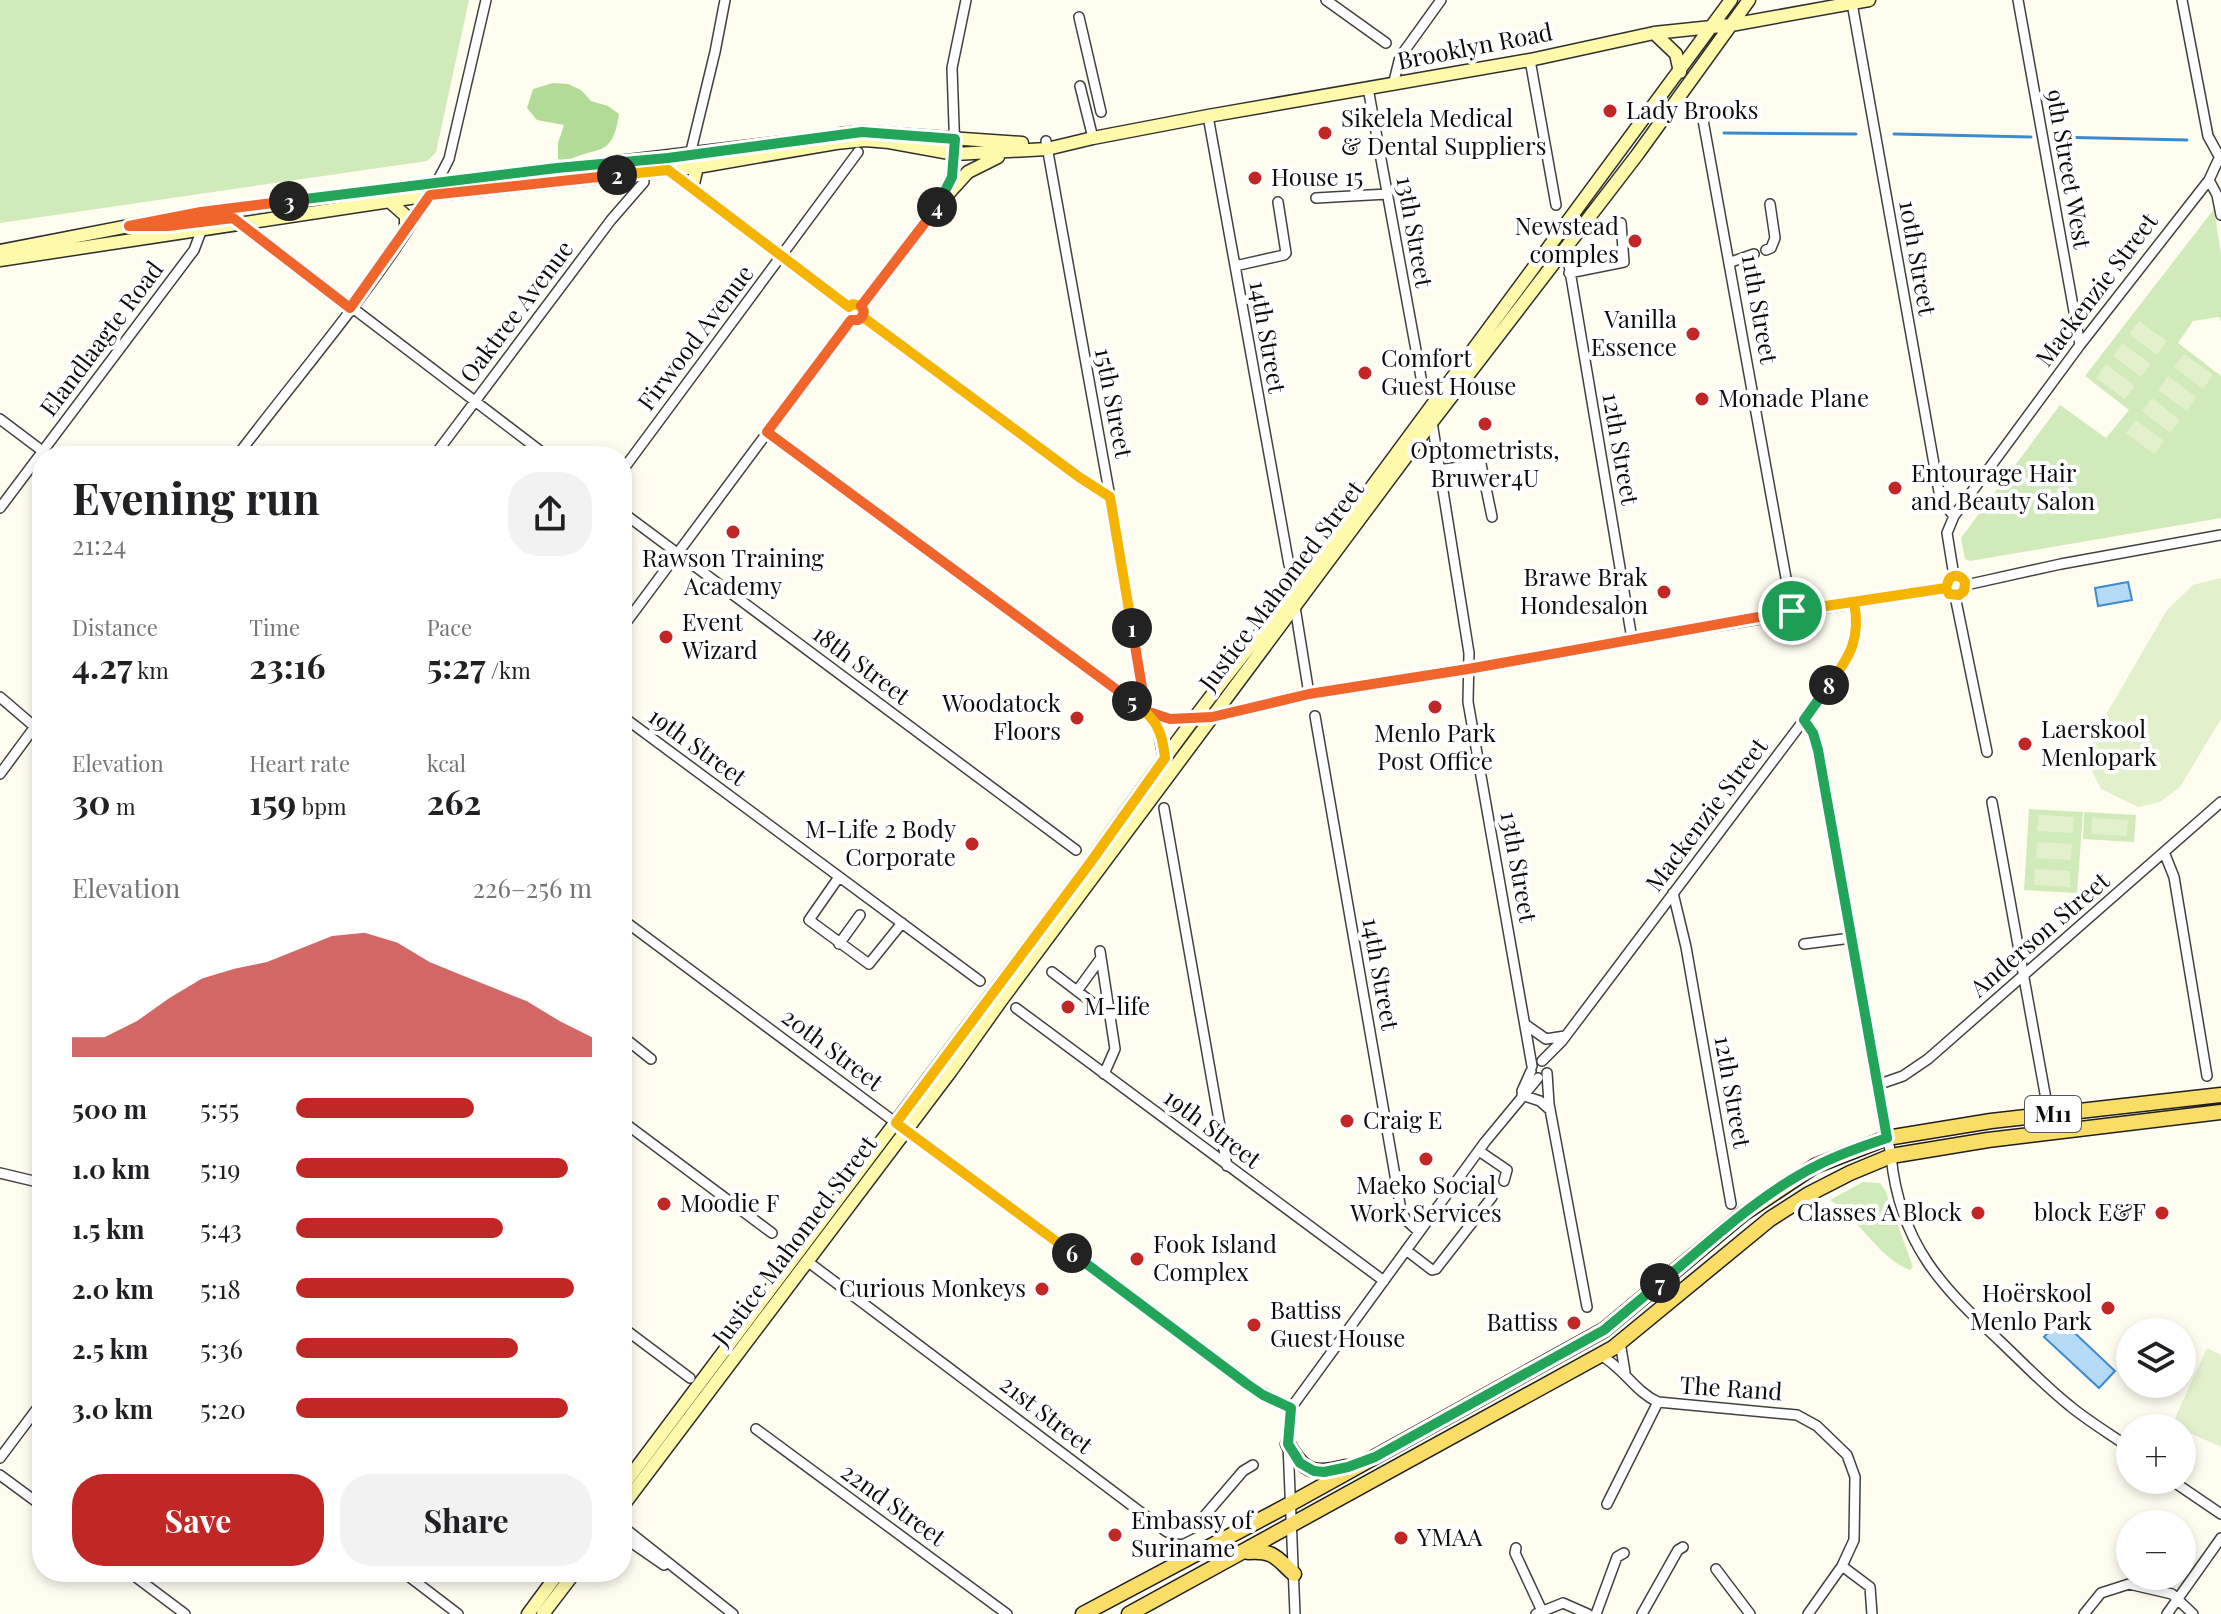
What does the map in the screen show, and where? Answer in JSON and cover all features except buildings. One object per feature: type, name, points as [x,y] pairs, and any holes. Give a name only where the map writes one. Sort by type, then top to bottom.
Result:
[{"type":"main road","name":"Justice Mahomed Street","points":[[632,1494],[807,1261],[1195,717],[1241,655],[1292,595],[1731,0]]},
{"type":"main road","name":"Justice Mahomed Street","points":[[632,1474],[901,1127],[1212,717],[1432,422],[1637,155],[1749,0]]},
{"type":"main road","points":[[1791,0],[1816,8]]},
{"type":"main road","name":"Brooklyn Road","points":[[621,168],[642,173],[697,167],[795,148],[865,140],[955,154],[1013,152],[1530,60],[1654,33],[1731,25],[1869,0]]},
{"type":"main road","points":[[1654,33],[1676,54],[1680,72]]},
{"type":"main road","name":"Brooklyn Road","points":[[621,168],[690,155],[862,132],[1012,145],[1047,145]]},
{"type":"main road","points":[[938,205],[976,166],[1013,152]]},
{"type":"main road","points":[[0,251],[201,212],[437,182],[657,165],[668,170]]},
{"type":"main road","points":[[692,188],[697,167]]},
{"type":"main road","points":[[129,226],[241,223],[621,168]]},
{"type":"main road","points":[[389,201],[406,216],[406,230]]},
{"type":"main road","points":[[0,260],[201,225]]},
{"type":"main road","points":[[1149,713],[1160,733],[1165,758]]},
{"type":"main road","name":"M11","points":[[1083,1614],[1290,1504],[1604,1330],[1743,1214],[1815,1166],[1887,1138],[1991,1121],[2221,1095]]},
{"type":"main road","name":"M11","points":[[1129,1614],[1600,1355],[1770,1219],[1809,1194],[1891,1156],[1988,1140],[2221,1112]]},
{"type":"main road","points":[[1288,1444],[1300,1463],[1314,1471],[1334,1470],[1375,1457]]},
{"type":"main road","points":[[1244,1552],[1270,1553],[1281,1559],[1294,1574]]},
{"type":"main road","points":[[528,1614],[552,1582]]},
{"type":"main road","points":[[543,1614],[567,1582]]},
{"type":"street","points":[[245,446],[350,308],[430,195],[449,159],[486,0]]},
{"type":"street","points":[[690,155],[725,0]]},
{"type":"street","points":[[861,306],[938,205],[951,181],[955,154],[952,68],[966,0]]},
{"type":"street","points":[[1326,0],[1386,43]]},
{"type":"street","points":[[1393,85],[1400,57],[1441,0]]},
{"type":"street","name":"9th Street West","points":[[2018,0],[2080,345]]},
{"type":"street","points":[[2182,0],[2208,136],[2220,155]]},
{"type":"street","name":"10th Street","points":[[1852,3],[1939,492],[1943,503],[1954,516]]},
{"type":"street","points":[[1079,17],[1101,112]]},
{"type":"street","points":[[1530,60],[1556,205]]},
{"type":"street","name":"13th Street","points":[[1368,88],[1422,383]]},
{"type":"street","points":[[1091,138],[1081,90],[1096,90]]},
{"type":"street","name":"11th Street","points":[[1701,109],[1792,611]]},
{"type":"street","name":"14th Street","points":[[1208,116],[1289,565]]},
{"type":"street","name":"15th Street","points":[[1047,145],[1149,713]]},
{"type":"street","name":"Firwood Avenue","points":[[632,458],[858,152]]},
{"type":"street","name":"Mackenzie Street","points":[[1954,516],[2080,345],[2209,180],[2220,155]]},
{"type":"street","points":[[621,168],[629,180],[632,194]]},
{"type":"street","points":[[668,170],[849,307]]},
{"type":"street","name":"Oaktree Avenue","points":[[441,446],[644,182],[642,173]]},
{"type":"street","points":[[2209,180],[2217,195],[2221,215]]},
{"type":"street","points":[[1316,198],[1387,194]]},
{"type":"street","points":[[1235,266],[1286,253],[1278,202]]},
{"type":"street","points":[[1766,250],[1771,248],[1775,238],[1770,204]]},
{"type":"street","points":[[241,223],[534,446]]},
{"type":"street","name":"12th Street","points":[[1621,223],[1624,262],[1569,269],[1632,639]]},
{"type":"street","name":"Elandlaagte Road","points":[[50,446],[194,250],[201,225]]},
{"type":"street","points":[[1731,262],[1754,254]]},
{"type":"street","points":[[851,320],[847,314],[853,304],[861,306],[863,317]]},
{"type":"street","points":[[863,317],[1110,497]]},
{"type":"street","points":[[851,320],[863,317]]},
{"type":"street","points":[[632,615],[851,320]]},
{"type":"street","points":[[0,419],[36,446]]},
{"type":"street","name":"13th Street","points":[[1432,422],[1435,457],[1469,653],[1468,702],[1527,1030],[1550,1107],[1587,1307]]},
{"type":"street","points":[[767,432],[1149,713],[1170,719],[1212,717],[1309,694],[1792,611],[1946,588]]},
{"type":"street","points":[[1438,470],[1481,464],[1492,517]]},
{"type":"street","name":"Elandlaagte Road","points":[[0,508],[32,469]]},
{"type":"street","points":[[1954,516],[1947,533],[1954,576]]},
{"type":"street","name":"18th Street","points":[[632,519],[1076,850]]},
{"type":"street","points":[[1966,585],[2221,535]]},
{"type":"street","points":[[1954,576],[1963,579],[1966,585]]},
{"type":"street","points":[[1954,576],[1949,579],[1946,588],[1949,594],[1962,594],[1966,585]]},
{"type":"street","points":[[1955,596],[1987,752]]},
{"type":"street","name":"Mackenzie Street","points":[[1291,1408],[1479,1151],[1804,720],[1854,646],[1857,632],[1854,602]]},
{"type":"street","points":[[1295,607],[1309,694]]},
{"type":"street","points":[[0,697],[32,725]]},
{"type":"street","name":"14th Street","points":[[1315,716],[1399,1199],[1403,1216],[1419,1232]]},
{"type":"street","points":[[1804,720],[1813,733],[1818,750],[1894,1181],[1914,1242],[1937,1277],[1962,1305],[2064,1401],[2116,1438]]},
{"type":"street","name":"19th Street","points":[[632,723],[980,981]]},
{"type":"street","points":[[0,774],[32,737]]},
{"type":"street","points":[[1992,802],[2046,1099]]},
{"type":"street","name":"Anderson Street","points":[[1877,1085],[1903,1076],[1922,1064],[2221,802]]},
{"type":"street","points":[[1164,808],[1227,1166]]},
{"type":"street","points":[[2164,852],[2174,877],[2207,1076]]},
{"type":"street","points":[[839,877],[809,920],[839,944],[869,964],[902,923]]},
{"type":"street","name":"12th Street","points":[[1673,893],[1686,947],[1731,1204]]},
{"type":"street","points":[[839,944],[860,915]]},
{"type":"street","name":"20th Street","points":[[632,926],[1247,1384],[1291,1408]]},
{"type":"street","points":[[1804,944],[1851,938]]},
{"type":"street","points":[[1077,991],[1100,954],[1115,1049],[1104,1074]]},
{"type":"street","points":[[1052,972],[1110,1016]]},
{"type":"street","name":"19th Street","points":[[1016,1008],[1384,1281]]},
{"type":"street","points":[[1527,1030],[1546,1039],[1564,1038]]},
{"type":"street","points":[[632,1044],[651,1059]]},
{"type":"street","points":[[1521,1096],[1550,1107]]},
{"type":"street","points":[[632,1128],[772,1233]]},
{"type":"street","points":[[1479,1151],[1507,1170],[1504,1181]]},
{"type":"street","points":[[0,1173],[32,1181]]},
{"type":"street","points":[[1406,1250],[1432,1270],[1436,1269],[1492,1197]]},
{"type":"street","name":"21st Street","points":[[807,1261],[1167,1532],[1181,1534],[1195,1527],[1243,1471],[1253,1465]]},
{"type":"street","points":[[632,1334],[690,1378]]},
{"type":"street","points":[[1620,1342],[1625,1372]]},
{"type":"street","name":"The Rand","points":[[1600,1355],[1625,1372],[1647,1396],[1658,1402],[1791,1413],[1817,1426],[1847,1455],[1855,1477],[1854,1540],[1842,1566],[1808,1614]]},
{"type":"street","points":[[1607,1504],[1658,1402]]},
{"type":"street","points":[[1291,1408],[1288,1444],[1295,1614]]},
{"type":"street","points":[[0,1458],[32,1415]]},
{"type":"street","name":"22nd Street","points":[[756,1429],[1007,1614]]},
{"type":"street","points":[[0,1475],[32,1499]]},
{"type":"street","points":[[2192,1494],[2221,1514]]},
{"type":"street","points":[[632,1534],[733,1614]]},
{"type":"street","points":[[2167,1614],[2221,1538]]},
{"type":"street","points":[[632,1543],[678,1572]]},
{"type":"street","points":[[1642,1614],[1678,1550],[1683,1547]]},
{"type":"street","points":[[1516,1548],[1515,1553],[1539,1612],[1563,1603],[1588,1614]]},
{"type":"street","points":[[1596,1614],[1617,1557],[1624,1553]]},
{"type":"street","points":[[1842,1566],[1870,1587],[1872,1614]]},
{"type":"street","points":[[1716,1569],[1750,1614]]},
{"type":"street","points":[[142,1582],[185,1614]]},
{"type":"street","points":[[416,1582],[458,1614]]},
{"type":"street","points":[[2084,1614],[2101,1593],[2121,1585],[2162,1590],[2178,1599],[2193,1614]]},
{"type":"green space","points":[[0,0],[469,0],[436,152],[427,161],[0,223]]},
{"type":"green space","points":[[553,83],[568,84],[581,90],[591,101],[608,106],[619,114],[616,129],[607,145],[565,162],[558,159],[558,143],[564,125],[537,120],[527,108],[533,89]]},
{"type":"green space","points":[[2214,209],[2221,254],[2221,322],[2219,317],[2193,321],[2178,343],[2221,376],[2221,518],[1970,561],[1965,559],[1961,538],[2060,405],[2106,438],[2129,410],[2085,376]]},
{"type":"green space","points":[[2139,321],[2167,341],[2157,355],[2129,334]]},
{"type":"green space","points":[[2122,343],[2151,364],[2141,377],[2113,356]]},
{"type":"green space","points":[[2184,354],[2213,375],[2203,389],[2174,367]]},
{"type":"green space","points":[[2106,364],[2135,386],[2125,399],[2096,378]]},
{"type":"green space","points":[[2168,376],[2196,397],[2187,411],[2158,390]]},
{"type":"green space","points":[[2152,398],[2180,420],[2170,433],[2142,411]]},
{"type":"green space","points":[[2136,420],[2164,441],[2154,454],[2126,433]]},
{"type":"green space","points":[[2221,578],[2221,719],[2180,787],[2160,802],[2138,807],[2101,789],[2092,771],[2090,758],[2094,735],[2167,610],[2193,585]]},
{"type":"green space","points":[[2029,809],[2083,812],[2077,893],[2024,890]]},
{"type":"green space","points":[[2084,812],[2136,815],[2134,842],[2083,839]]},
{"type":"green space","points":[[2039,815],[2074,817],[2073,833],[2037,831]]},
{"type":"green space","points":[[2092,818],[2128,820],[2127,836],[2091,834]]},
{"type":"green space","points":[[2037,842],[2072,844],[2071,860],[2036,858]]},
{"type":"green space","points":[[2035,869],[2070,871],[2070,887],[2034,885]]},
{"type":"green space","points":[[1863,1182],[1880,1183],[1885,1190],[1913,1267],[1910,1270],[1888,1256],[1830,1200]]},
{"type":"green space","points":[[2207,1348],[2221,1355],[2221,1447],[2196,1436],[2196,1414],[2177,1414],[2184,1398],[2196,1398],[2196,1372]]},
{"type":"water","points":[[2128,582],[2132,600],[2098,606],[2095,588]]},
{"type":"water","points":[[2060,1319],[2115,1371],[2099,1388],[2044,1337]]},
{"type":"waterway","points":[[1724,133],[1856,134]]},
{"type":"waterway","points":[[1894,134],[2031,137]]},
{"type":"waterway","points":[[2052,137],[2187,140]]},
{"type":"place","name":"Lady Brooks","points":[[1610,111]]},
{"type":"place","name":"Sikelela Medical & Dental Suppliers","points":[[1325,133]]},
{"type":"place","name":"House 15","points":[[1255,178]]},
{"type":"place","name":"Newstead comples","points":[[1635,241]]},
{"type":"place","name":"Vanilla Essence","points":[[1693,334]]},
{"type":"place","name":"Comfort Guest House","points":[[1365,373]]},
{"type":"place","name":"Monade Plane","points":[[1702,399]]},
{"type":"place","name":"Optometrists, Bruwer4U","points":[[1485,424]]},
{"type":"place","name":"Entourage Hair and Beauty Salon","points":[[1895,488]]},
{"type":"place","name":"Rawson Training Academy","points":[[733,532]]},
{"type":"place","name":"Brawe Brak Hondesalon","points":[[1664,592]]},
{"type":"place","name":"Event Wizard","points":[[666,637]]},
{"type":"place","name":"Menlo Park Post Office","points":[[1435,707]]},
{"type":"place","name":"Woodatock Floors","points":[[1077,718]]},
{"type":"place","name":"Laerskool Menlopark","points":[[2025,744]]},
{"type":"place","name":"M-Life 2 Body Corporate","points":[[972,844]]},
{"type":"place","name":"M-life","points":[[1068,1007]]},
{"type":"place","name":"Craig E","points":[[1347,1121]]},
{"type":"place","name":"Maeko Social Work Services","points":[[1426,1159]]},
{"type":"place","name":"Moodie F","points":[[664,1204]]},
{"type":"place","name":"Classes A Block","points":[[1978,1213]]},
{"type":"place","name":"block E&F","points":[[2162,1213]]},
{"type":"place","name":"Fook Island Complex","points":[[1137,1259]]},
{"type":"place","name":"Curious Monkeys","points":[[1042,1289]]},
{"type":"place","name":"Hoërskool Menlo Park","points":[[2108,1308]]},
{"type":"place","name":"Battiss","points":[[1574,1323]]},
{"type":"place","name":"Battiss Guest House","points":[[1254,1325]]},
{"type":"place","name":"Embassy of Suriname","points":[[1115,1535]]},
{"type":"place","name":"YMAA","points":[[1401,1538]]},
{"type":"route","points":[[1792,611],[1395,682],[1309,694],[1212,717],[1160,717],[1146,711],[1110,497],[1092,487],[863,317],[864,311],[859,304],[849,307],[668,170],[430,195],[350,308],[236,219],[223,217],[168,226],[129,226],[201,212],[557,168],[668,158],[862,132],[955,139],[954,170],[947,192],[861,306],[864,311],[864,314],[863,317],[851,320],[767,432],[1146,711],[1152,715],[1164,746],[1165,758],[896,1123],[1247,1384],[1291,1408],[1288,1444],[1296,1459],[1314,1471],[1348,1467],[1375,1457],[1604,1330],[1743,1214],[1779,1188],[1815,1166],[1887,1138],[1818,750],[1813,733],[1804,720],[1854,646],[1857,632],[1854,602],[1946,588],[1949,579],[1954,576],[1961,577],[1966,585],[1959,595],[1949,594],[1946,588],[1792,611]]}]
